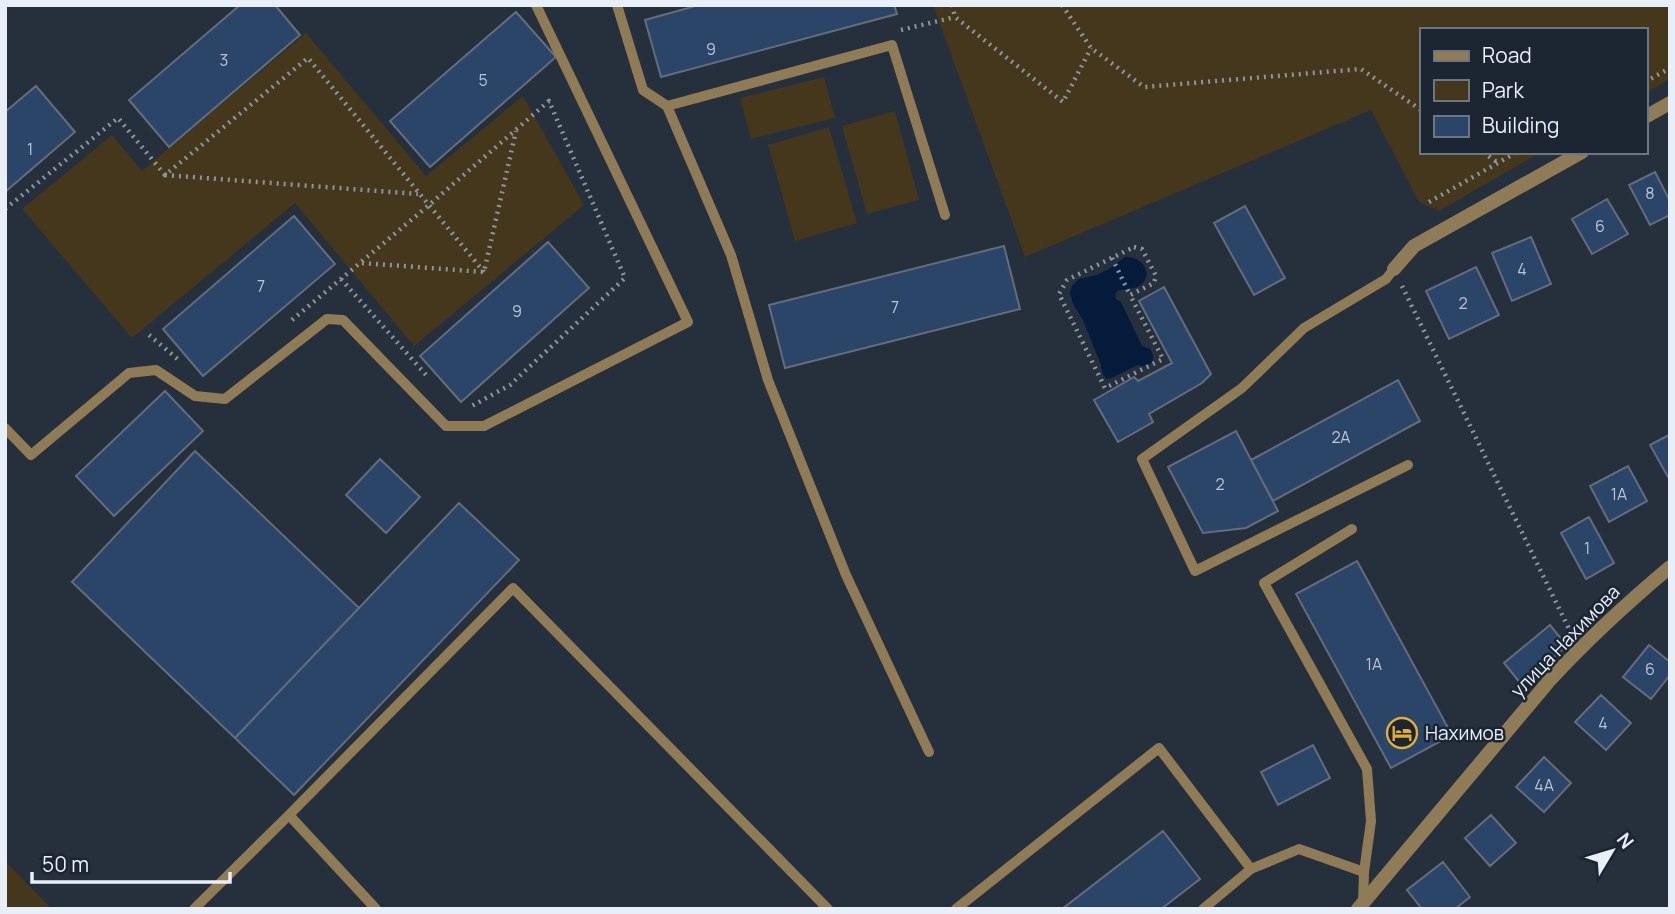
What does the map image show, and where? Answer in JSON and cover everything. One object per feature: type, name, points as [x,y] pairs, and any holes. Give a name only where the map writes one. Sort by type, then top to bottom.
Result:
[{"type":"street","points":[[1647,116],[1670,103]]},
{"type":"street","points":[[1394,270],[1414,246],[1578,154]]},
{"type":"street","name":"улица Нахимова","points":[[1362,907],[1549,681],[1633,598],[1670,567]]},
{"type":"lane","points":[[5,428],[31,454],[128,373],[156,370],[195,396],[225,399],[327,319],[343,320],[446,426],[484,426],[688,321],[537,5]]},
{"type":"lane","points":[[617,5],[643,90],[667,106],[732,255],[768,380],[842,565],[929,752]]},
{"type":"lane","points":[[667,106],[892,45],[945,215]]},
{"type":"lane","points":[[1394,270],[1386,279],[1304,328],[1242,388],[1142,459],[1195,571],[1408,465]]},
{"type":"lane","points":[[1352,529],[1264,583],[1367,769],[1371,821],[1362,907]]},
{"type":"lane","points":[[194,909],[513,588],[828,909]]},
{"type":"lane","points":[[957,909],[1159,748],[1251,869]]},
{"type":"lane","points":[[289,815],[376,909]]},
{"type":"lane","points":[[1203,909],[1251,869],[1299,849],[1364,872]]},
{"type":"path","points":[[952,5],[955,17],[1063,102],[1091,48]]},
{"type":"path","points":[[1062,5],[1091,48],[1144,87],[1361,69],[1420,109]]},
{"type":"path","points":[[901,30],[955,17]]},
{"type":"path","points":[[164,175],[308,58],[484,272]]},
{"type":"path","points":[[1647,81],[1670,68]]},
{"type":"path","points":[[291,321],[549,101],[625,278],[510,385],[470,408]]},
{"type":"path","points":[[5,209],[118,118],[164,175],[420,194]]},
{"type":"path","points":[[484,272],[517,130]]},
{"type":"path","points":[[1486,154],[1498,163]]},
{"type":"path","points":[[1429,202],[1514,154]]},
{"type":"path","points":[[1112,258],[1130,295],[1163,359],[1105,388],[1059,294],[1067,280],[1134,247],[1142,249],[1156,276],[1153,283],[1130,295]]},
{"type":"path","points":[[360,263],[484,272]]},
{"type":"path","points":[[1394,270],[1579,649]]},
{"type":"path","points":[[341,279],[432,382]]},
{"type":"path","points":[[149,335],[190,370]]},
{"type":"green space","points":[[933,5],[1670,5],[1670,79],[1647,92],[1647,28],[1420,28],[1420,154],[1538,154],[1439,211],[1419,202],[1371,110],[1025,257]]},
{"type":"green space","points":[[306,33],[426,176],[523,96],[584,205],[414,346],[295,203],[132,338],[22,209],[112,135],[142,171]]},
{"type":"green space","points":[[824,77],[835,118],[751,139],[740,98]]},
{"type":"green space","points":[[895,111],[919,200],[867,214],[842,126]]},
{"type":"green space","points":[[829,127],[857,223],[795,241],[768,145]]},
{"type":"green space","points":[[5,861],[52,909],[5,909]]},
{"type":"water","points":[[1125,257],[1142,263],[1147,272],[1146,277],[1137,287],[1117,291],[1116,299],[1121,302],[1142,346],[1150,349],[1153,360],[1149,365],[1138,365],[1107,379],[1070,293],[1072,286],[1079,279],[1097,275]]},
{"type":"building","points":[[240,5],[275,5],[300,35],[169,147],[129,100]]},
{"type":"building","points":[[699,5],[894,5],[897,14],[661,77],[645,20]]},
{"type":"building","points":[[516,12],[556,57],[430,167],[390,121]]},
{"type":"building","points":[[36,86],[75,132],[5,192],[5,112]]},
{"type":"building","points":[[1655,172],[1670,201],[1670,215],[1650,225],[1629,185]]},
{"type":"building","points":[[1607,199],[1628,234],[1592,254],[1572,219]]},
{"type":"building","points":[[1245,206],[1285,278],[1254,295],[1214,223]]},
{"type":"building","points":[[294,216],[335,264],[203,376],[163,329]]},
{"type":"building","points":[[1531,237],[1551,284],[1512,301],[1492,253]]},
{"type":"building","points":[[548,242],[589,288],[461,402],[420,356]]},
{"type":"building","points":[[1004,246],[1020,309],[785,368],[769,305]]},
{"type":"building","points":[[1476,267],[1499,315],[1449,339],[1426,291]]},
{"type":"building","points":[[1164,287],[1211,374],[1202,383],[1149,414],[1153,422],[1118,442],[1094,400],[1134,377],[1138,381],[1172,363],[1139,301]]},
{"type":"building","points":[[1398,380],[1420,421],[1273,501],[1251,460]]},
{"type":"building","points":[[165,391],[203,431],[114,516],[76,476]]},
{"type":"building","points":[[1236,431],[1278,511],[1246,528],[1203,533],[1168,467]]},
{"type":"building","points":[[1669,435],[1670,476],[1668,477],[1650,445]]},
{"type":"building","points":[[195,451],[359,608],[235,738],[72,582]]},
{"type":"building","points":[[380,459],[420,497],[386,533],[346,495]]},
{"type":"building","points":[[1628,466],[1647,501],[1609,522],[1590,486]]},
{"type":"building","points":[[459,503],[519,560],[294,795],[235,738]]},
{"type":"building","points":[[1589,517],[1614,563],[1586,579],[1561,533]]},
{"type":"building","points":[[1357,561],[1452,735],[1391,768],[1296,594]]},
{"type":"building","points":[[1550,625],[1567,646],[1521,684],[1504,663]]},
{"type":"building","points":[[1649,645],[1670,662],[1670,675],[1651,699],[1623,677]]},
{"type":"building","points":[[1601,695],[1631,723],[1606,750],[1575,722]]},
{"type":"building","points":[[1313,745],[1330,778],[1278,805],[1261,772]]},
{"type":"building","points":[[1544,757],[1571,783],[1544,812],[1516,787]]},
{"type":"building","points":[[1491,815],[1516,843],[1490,866],[1465,838]]},
{"type":"building","points":[[1163,831],[1200,879],[1161,909],[1062,909]]},
{"type":"building","points":[[1443,862],[1470,897],[1455,909],[1422,909],[1407,890]]},
{"type":"place","name":"Нахимов","points":[[1402,733]]}]
